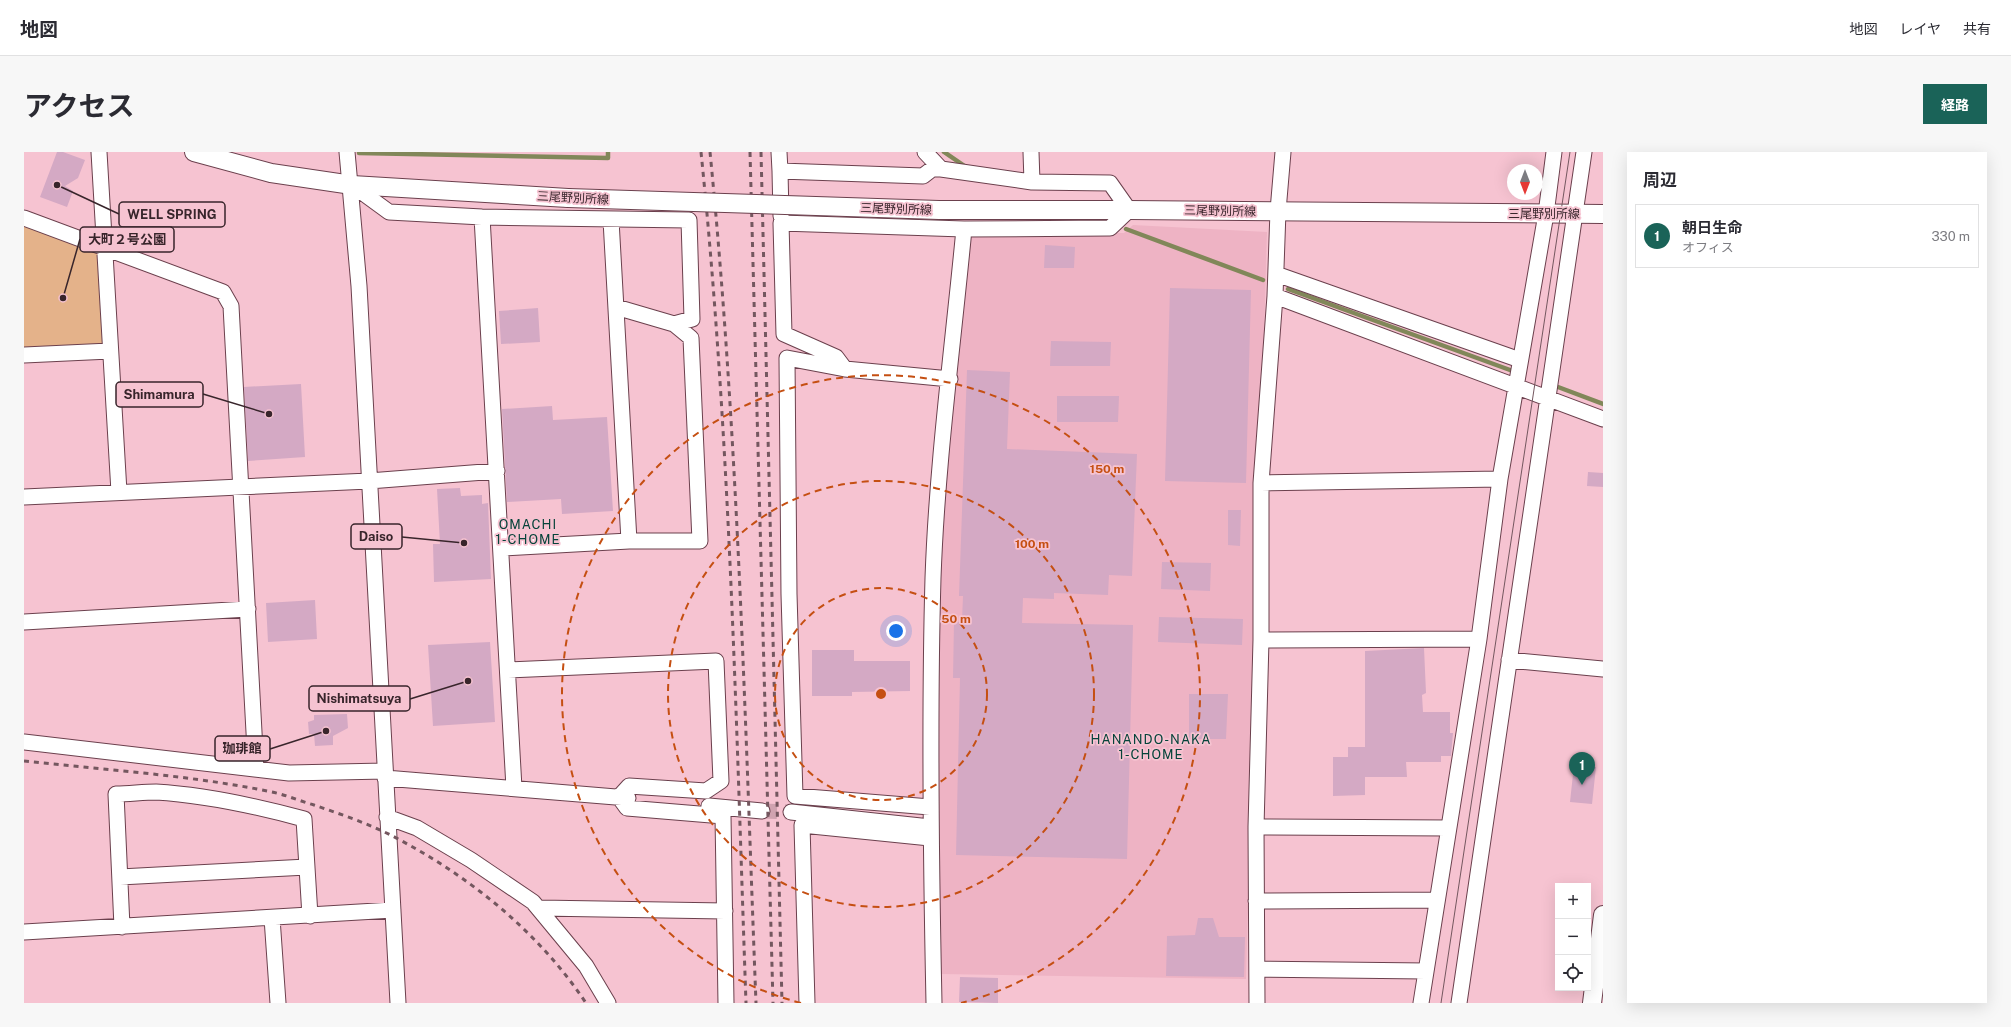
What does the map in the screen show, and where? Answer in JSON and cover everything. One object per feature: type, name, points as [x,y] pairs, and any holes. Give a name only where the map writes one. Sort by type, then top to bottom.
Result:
[{"type":"main road","name":"三尾野別所線","points":[[194,152],[272,173],[352,185],[568,198],[939,210],[1603,214]]},
{"type":"main road","points":[[1592,1003],[1603,915]]},
{"type":"street","points":[[99,152],[119,492]]},
{"type":"street","points":[[347,152],[352,185],[359,286],[398,1003]]},
{"type":"street","points":[[779,152],[784,334],[836,357],[845,369]]},
{"type":"street","points":[[924,152],[941,169]]},
{"type":"street","points":[[1031,152],[1032,182]]},
{"type":"street","points":[[1257,1003],[1256,827],[1261,640],[1261,483],[1275,296],[1278,211],[1284,152]]},
{"type":"street","points":[[1421,1003],[1479,639],[1500,479],[1546,214],[1554,152]]},
{"type":"street","points":[[1459,1003],[1584,152]]},
{"type":"street","points":[[780,171],[923,176],[932,169],[941,169],[1032,182],[1110,183],[1129,210],[1110,228],[964,229],[781,223]]},
{"type":"street","points":[[352,185],[389,212],[482,217],[689,220],[692,319],[674,324]]},
{"type":"street","points":[[482,217],[514,788]]},
{"type":"street","points":[[24,218],[223,292],[231,306],[242,486],[256,769]]},
{"type":"street","points":[[611,220],[629,541]]},
{"type":"street","points":[[934,1003],[930,832],[933,577],[964,229]]},
{"type":"street","points":[[1276,274],[1520,360]]},
{"type":"street","points":[[1275,296],[1603,419]]},
{"type":"street","points":[[501,548],[629,541],[700,540],[691,338],[674,324],[616,307]]},
{"type":"street","points":[[24,355],[110,351]]},
{"type":"street","points":[[930,808],[795,796],[789,594],[787,358],[845,369],[950,379]]},
{"type":"street","points":[[24,497],[369,481],[497,471]]},
{"type":"street","points":[[1261,483],[1500,479]]},
{"type":"street","points":[[24,622],[248,609]]},
{"type":"street","points":[[1261,640],[1479,639]]},
{"type":"street","points":[[1510,660],[1603,669]]},
{"type":"street","points":[[508,670],[716,661],[721,780],[706,791],[629,786],[619,797]]},
{"type":"street","points":[[24,742],[289,773],[385,775],[762,812]]},
{"type":"street","points":[[122,927],[116,794],[155,792],[210,798],[254,806],[304,820],[310,916]]},
{"type":"street","points":[[619,797],[627,808],[723,816],[726,1003]]},
{"type":"street","points":[[791,812],[930,832]]},
{"type":"street","points":[[388,817],[417,828],[471,860],[538,908],[586,966],[608,1003]]},
{"type":"street","points":[[807,1003],[802,825],[930,832]]},
{"type":"street","points":[[1256,827],[1449,828]]},
{"type":"street","points":[[120,877],[307,867]]},
{"type":"street","points":[[1256,901],[1437,900]]},
{"type":"street","points":[[538,908],[725,911]]},
{"type":"street","points":[[24,932],[393,910]]},
{"type":"street","points":[[272,918],[278,1003]]},
{"type":"street","points":[[1257,969],[1426,972]]},
{"type":"shaded area","points":[[24,223],[99,251],[105,345],[24,350]]},
{"type":"shaded area","points":[[1133,225],[1267,232],[1246,979],[940,974],[937,583],[967,234],[1124,233]]},
{"type":"building","points":[[57,152],[63,152],[85,160],[78,178],[65,186],[73,191],[67,207],[40,197]]},
{"type":"building","points":[[1045,245],[1075,247],[1074,268],[1044,268]]},
{"type":"building","points":[[1170,288],[1251,290],[1246,483],[1165,481]]},
{"type":"building","points":[[538,308],[540,342],[501,344],[499,311]]},
{"type":"building","points":[[1051,341],[1111,342],[1110,366],[1050,366]]},
{"type":"building","points":[[967,370],[1010,372],[1007,449],[1137,454],[1132,576],[1109,575],[1108,595],[1054,593],[1054,599],[1023,598],[1022,623],[1133,625],[1127,859],[956,855],[960,678],[953,678],[954,622],[962,622],[963,596],[959,596]]},
{"type":"building","points":[[301,384],[305,457],[248,461],[244,387]]},
{"type":"building","points":[[1057,396],[1119,396],[1118,422],[1057,422]]},
{"type":"building","points":[[552,406],[553,420],[607,417],[613,511],[562,514],[561,499],[507,502],[502,409]]},
{"type":"building","points":[[1588,472],[1603,473],[1603,487],[1587,486]]},
{"type":"building","points":[[460,488],[461,496],[482,495],[482,504],[488,503],[491,579],[434,582],[433,544],[440,544],[437,489]]},
{"type":"building","points":[[1228,510],[1241,510],[1240,546],[1228,545]]},
{"type":"building","points":[[1162,562],[1211,563],[1210,591],[1161,589]]},
{"type":"building","points":[[315,600],[317,639],[268,642],[266,603]]},
{"type":"building","points":[[1159,617],[1243,619],[1242,645],[1158,642]]},
{"type":"building","points":[[490,642],[495,722],[433,726],[428,645]]},
{"type":"building","points":[[1424,648],[1426,693],[1422,695],[1423,712],[1450,712],[1450,733],[1453,733],[1451,756],[1441,756],[1441,762],[1406,762],[1407,777],[1365,777],[1365,795],[1333,796],[1333,757],[1348,757],[1348,747],[1365,747],[1365,651]]},
{"type":"building","points":[[812,650],[854,650],[854,661],[910,661],[910,691],[852,692],[852,696],[812,696]]},
{"type":"building","points":[[1189,694],[1228,694],[1226,739],[1189,739]]},
{"type":"building","points":[[347,714],[348,728],[333,736],[333,745],[315,746],[314,734],[309,734],[308,722],[314,720],[314,715]]},
{"type":"building","points":[[1574,765],[1596,767],[1592,804],[1570,802]]},
{"type":"building","points":[[1198,918],[1213,918],[1219,937],[1245,937],[1244,977],[1166,976],[1167,936],[1195,935]]},
{"type":"building","points":[[960,977],[998,978],[998,1003],[959,1002]]},
{"type":"waterway","points":[[359,153],[608,158],[608,152]]},
{"type":"waterway","points":[[944,152],[966,167]]},
{"type":"waterway","points":[[1126,229],[1263,280]]},
{"type":"waterway","points":[[1288,289],[1510,370]]},
{"type":"waterway","points":[[1558,387],[1603,404]]},
{"type":"tunnel","points":[[762,811],[791,812]]},
{"type":"tram line","points":[[1441,1003],[1570,152]]},
{"type":"railway","points":[[701,152],[719,364],[731,577],[746,1003]]},
{"type":"railway","points":[[710,152],[720,258],[734,471],[756,1003]]},
{"type":"railway","points":[[750,152],[773,1003]]},
{"type":"railway","points":[[761,152],[782,1003]]},
{"type":"railway","points":[[24,761],[179,777],[241,786],[282,795],[369,825],[427,855],[453,872],[503,910],[548,954],[586,1003]]},
{"type":"place","name":"WELL SPRING","points":[[57,185]]},
{"type":"place","name":"大町２号公園","points":[[63,298]]},
{"type":"place","name":"Shimamura","points":[[269,414]]},
{"type":"place","name":"Daiso","points":[[464,543]]},
{"type":"place","name":"Nishimatsuya","points":[[468,681]]},
{"type":"place","name":"珈琲館","points":[[326,731]]},
{"type":"place","name":"朝日生命","points":[[1582,785]]},
{"type":"district","name":"OMACHI 1-CHOME","points":[[528,532]]},
{"type":"district","name":"HANANDO-NAKA 1-CHOME","points":[[1151,746]]}]
